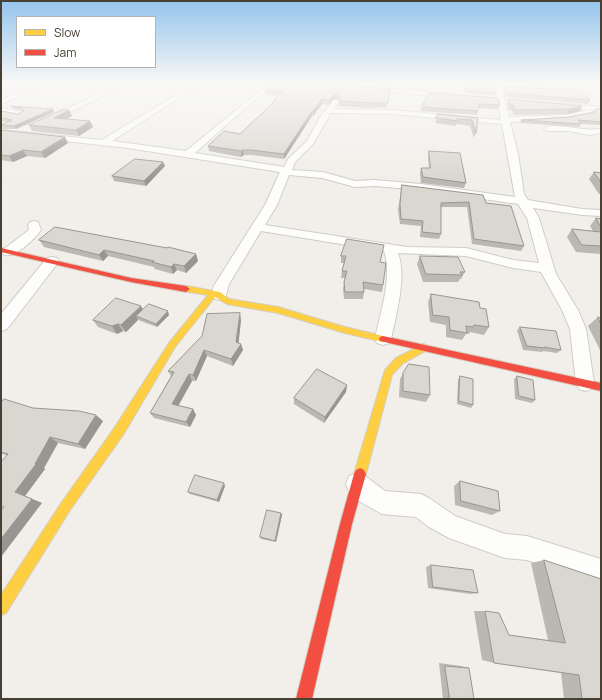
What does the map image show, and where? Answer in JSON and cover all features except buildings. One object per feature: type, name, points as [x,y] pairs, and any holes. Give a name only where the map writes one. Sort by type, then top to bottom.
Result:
[{"type":"street","points":[[42,122],[58,115]]},
{"type":"street","points":[[104,142],[148,115]]},
{"type":"street","points":[[188,154],[234,115]]},
{"type":"street","points":[[1,608],[66,506],[119,431],[172,345],[219,292],[222,284],[271,204],[291,161],[310,142],[326,115]]},
{"type":"street","points":[[413,115],[506,122],[522,126]]},
{"type":"street","points":[[505,115],[518,189],[523,202],[533,218],[549,274],[570,310],[578,329],[585,383]]},
{"type":"street","points":[[506,122],[514,118],[567,117],[585,115]]},
{"type":"street","points":[[541,128],[569,129],[590,133],[601,131],[590,115]]},
{"type":"street","points":[[16,134],[30,127]]},
{"type":"street","points":[[1,132],[104,142],[188,154],[286,171],[323,175],[355,184],[375,183],[432,189],[582,212],[601,213]]},
{"type":"street","points":[[5,251],[34,233],[34,225]]},
{"type":"street","points":[[256,228],[413,251],[466,252],[513,264],[547,268]]},
{"type":"street","points":[[384,339],[394,259],[390,248]]},
{"type":"street","points":[[5,251],[131,280],[216,295],[226,301],[278,310],[345,330],[601,387]]},
{"type":"street","points":[[1,325],[52,261]]},
{"type":"street","points":[[304,699],[357,484],[388,373],[399,360],[424,348]]},
{"type":"street","points":[[357,484],[367,493],[382,502],[421,506],[437,519],[449,526],[505,546],[527,548],[601,572]]},
{"type":"traffic: slow","points":[[186,289],[220,295],[227,301],[278,310],[345,330],[383,339]]},
{"type":"traffic: slow","points":[[1,608],[66,506],[119,431],[172,345],[213,294]]},
{"type":"traffic: slow","points":[[360,474],[388,373],[399,361],[424,348]]},
{"type":"traffic: jam","points":[[1,250],[131,280],[186,289]]},
{"type":"traffic: jam","points":[[383,339],[601,387]]},
{"type":"traffic: jam","points":[[304,699],[346,524],[360,474]]}]
